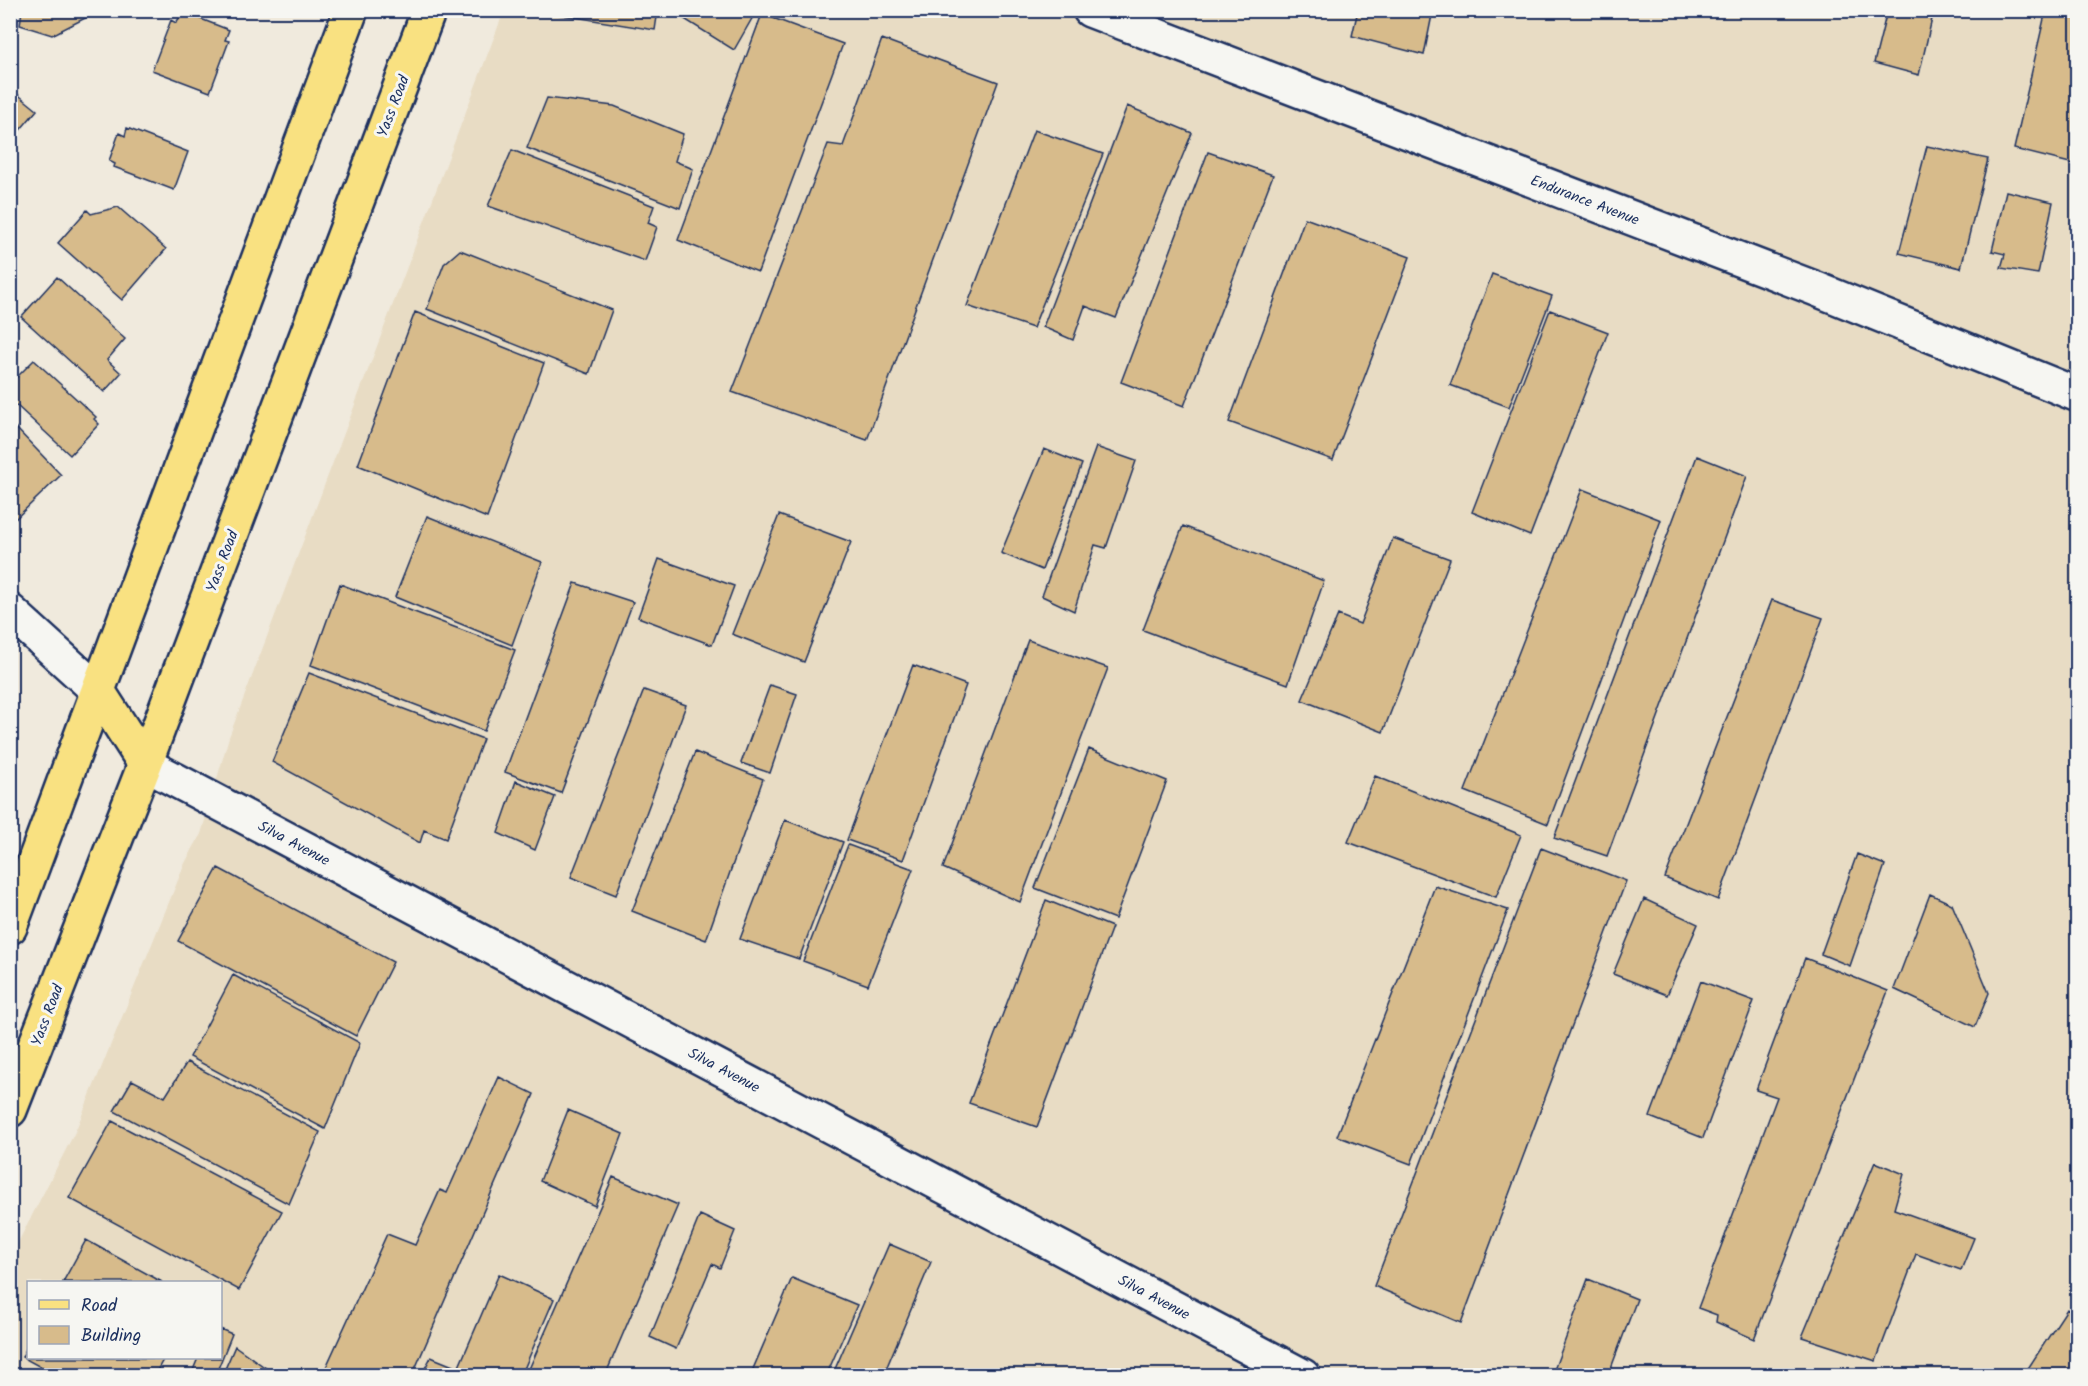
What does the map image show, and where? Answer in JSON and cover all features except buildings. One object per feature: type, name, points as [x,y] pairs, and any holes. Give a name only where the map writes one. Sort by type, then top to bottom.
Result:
[{"type":"main road","points":[[10,927],[351,10]]},
{"type":"main road","name":"Yass Road","points":[[10,1110],[145,764],[429,10]]},
{"type":"main road","points":[[98,691],[145,764]]},
{"type":"street","name":"Endurance Avenue","points":[[1090,10],[1814,288],[2078,395]]},
{"type":"street","points":[[10,611],[98,691]]},
{"type":"street","name":"Silva Avenue","points":[[145,764],[1303,1376]]},
{"type":"shaded area","points":[[504,11],[2077,11],[2077,1375],[11,1375],[10,1258],[75,1132],[185,863],[201,834],[229,737]]}]
